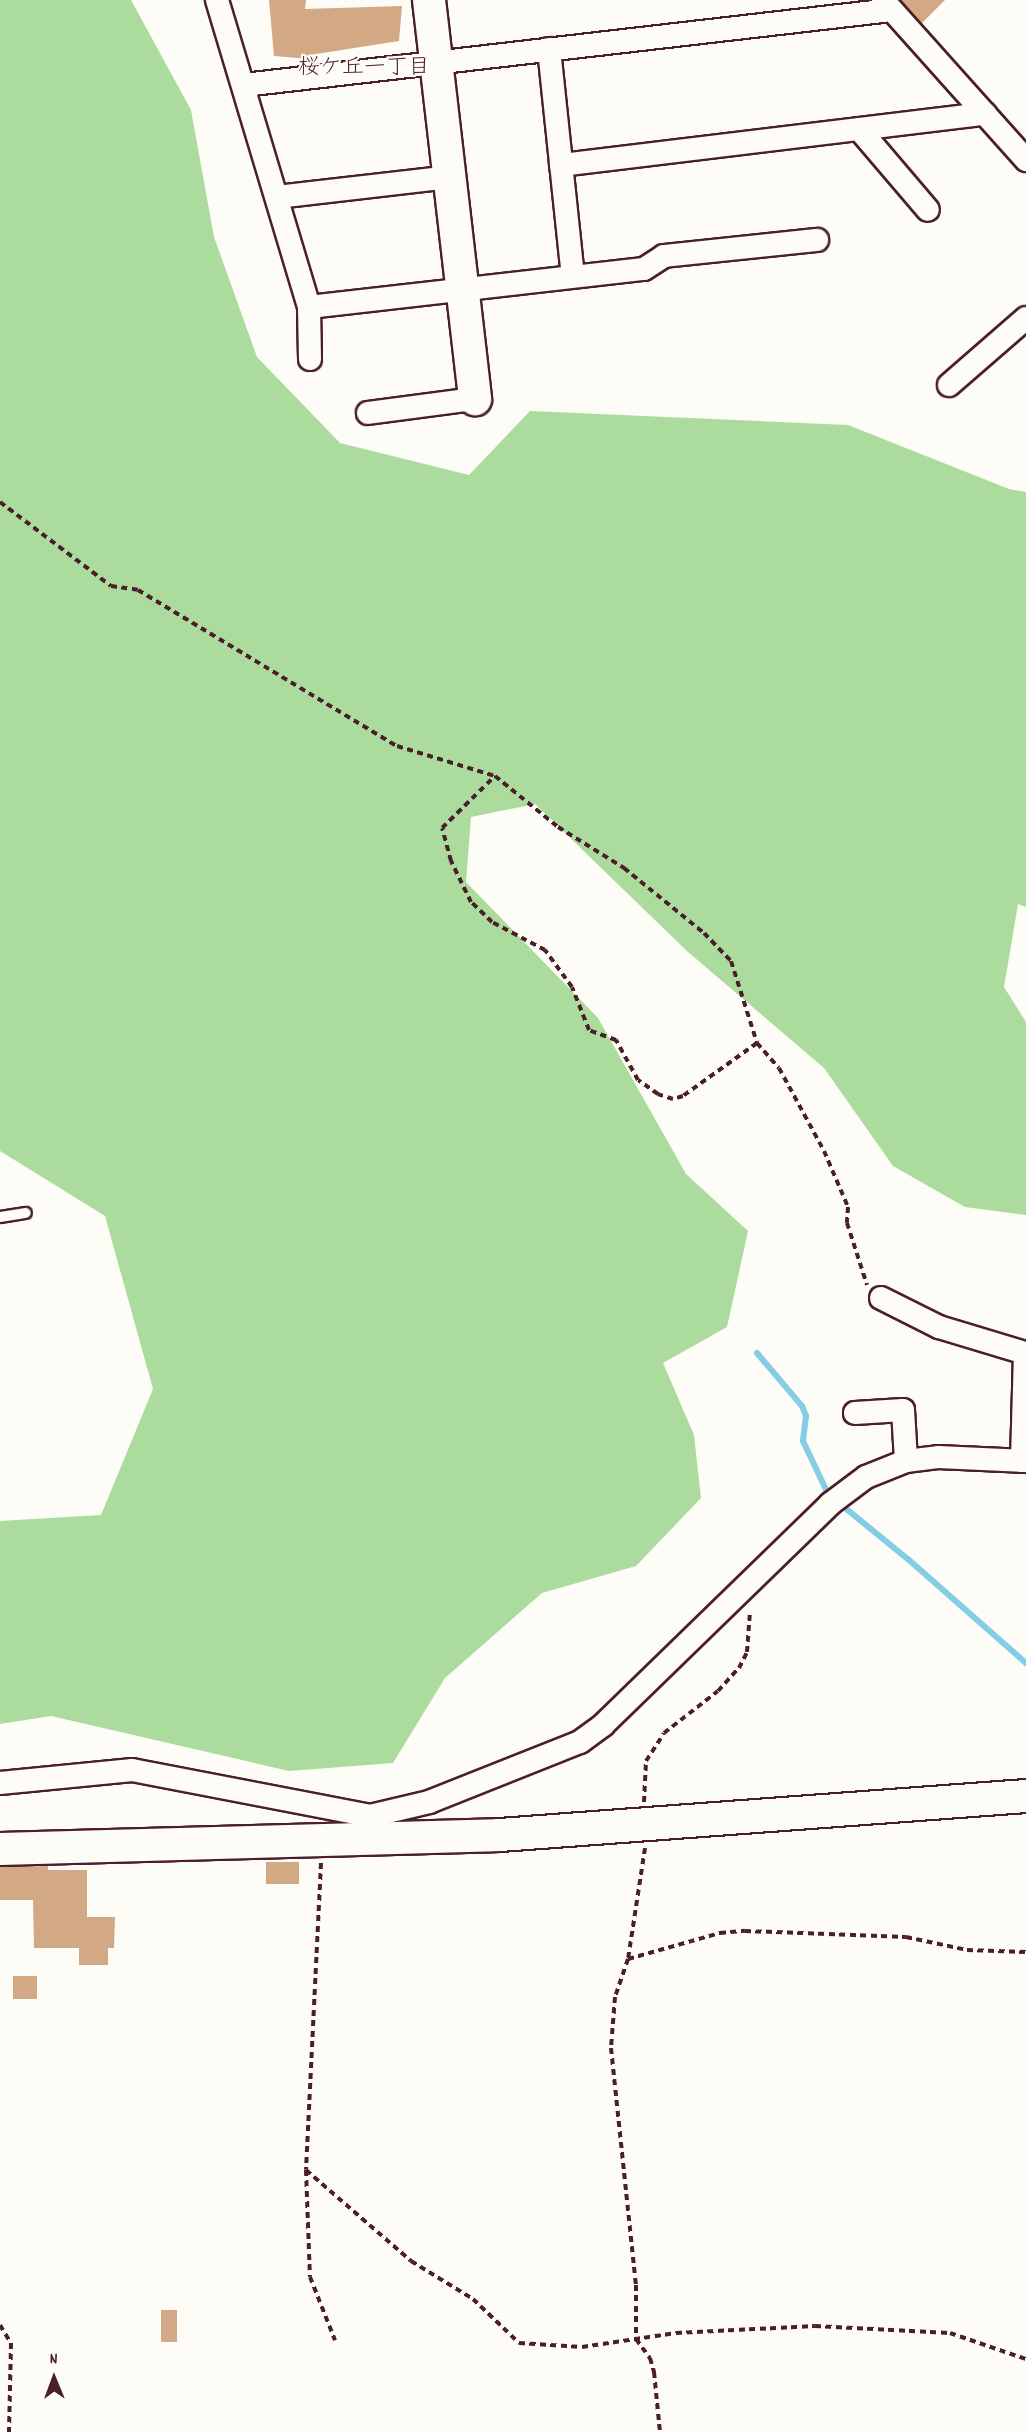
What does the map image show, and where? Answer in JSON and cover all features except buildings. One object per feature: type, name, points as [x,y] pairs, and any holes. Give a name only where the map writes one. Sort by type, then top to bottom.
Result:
[{"type":"street","points":[[217,0],[309,308],[310,359]]},
{"type":"street","points":[[368,413],[475,399],[429,0]]},
{"type":"street","points":[[244,85],[549,49],[887,5],[1026,160]]},
{"type":"street","points":[[549,49],[573,276]]},
{"type":"street","points":[[561,165],[986,114]]},
{"type":"street","points":[[859,129],[928,210]]},
{"type":"street","points":[[277,197],[449,177]]},
{"type":"street","points":[[309,308],[644,269],[664,256],[816,240]]},
{"type":"street","points":[[949,385],[1022,329]]},
{"type":"street","points":[[0,1849],[322,1843],[369,1829],[429,1802],[580,1742],[752,1584],[834,1501],[866,1477],[906,1461],[938,1457],[1024,1461],[1025,1353],[939,1327],[881,1298]]},
{"type":"street","points":[[855,1413],[903,1410],[906,1461]]},
{"type":"street","points":[[0,1783],[132,1770],[369,1829],[645,1825],[1026,1796]]},
{"type":"lane","points":[[0,1217],[26,1213]]},
{"type":"path","points":[[0,502],[111,586],[138,590],[397,746],[495,777],[558,826],[624,868],[704,933],[731,961],[757,1042],[779,1068],[824,1151],[848,1207],[847,1223],[860,1271],[867,1285],[881,1298]]},
{"type":"path","points":[[495,777],[442,828],[451,861],[471,902],[492,922],[545,950],[559,965],[589,1030],[616,1040],[638,1080],[673,1099],[683,1096],[757,1042]]},
{"type":"path","points":[[660,2432],[654,2372],[650,2358],[636,2339],[636,2285],[611,2048],[615,1997],[628,1959],[644,1871],[645,1825],[642,1775],[646,1761],[664,1733],[718,1691],[739,1668],[747,1652],[752,1584]]},
{"type":"path","points":[[322,1843],[306,2170],[310,2277],[335,2340]]},
{"type":"path","points":[[628,1959],[720,1933],[745,1931],[906,1937],[967,1950],[1026,1952]]},
{"type":"path","points":[[306,2170],[411,2261],[473,2299],[519,2343],[582,2347],[636,2339],[748,2328],[884,2329],[950,2333],[1026,2359]]},
{"type":"path","points":[[0,2325],[11,2343],[9,2432]]},
{"type":"green space","points":[[0,0],[131,0],[191,110],[214,237],[257,357],[340,443],[469,475],[530,411],[848,425],[1009,489],[1026,492],[1026,907],[1018,904],[1004,987],[1026,1022],[1026,1215],[965,1207],[893,1166],[824,1068],[688,952],[535,804],[471,817],[466,882],[598,1018],[686,1174],[748,1231],[727,1327],[663,1363],[694,1435],[701,1498],[636,1566],[542,1593],[445,1678],[393,1763],[289,1771],[51,1716],[0,1724],[0,1521],[101,1515],[153,1389],[105,1216],[0,1151]]},
{"type":"waterway","points":[[757,1353],[802,1406],[806,1416],[803,1441],[828,1494],[909,1560],[1026,1663]]},
{"type":"district","name":"桜ケ丘一丁目","points":[[364,69]]}]
